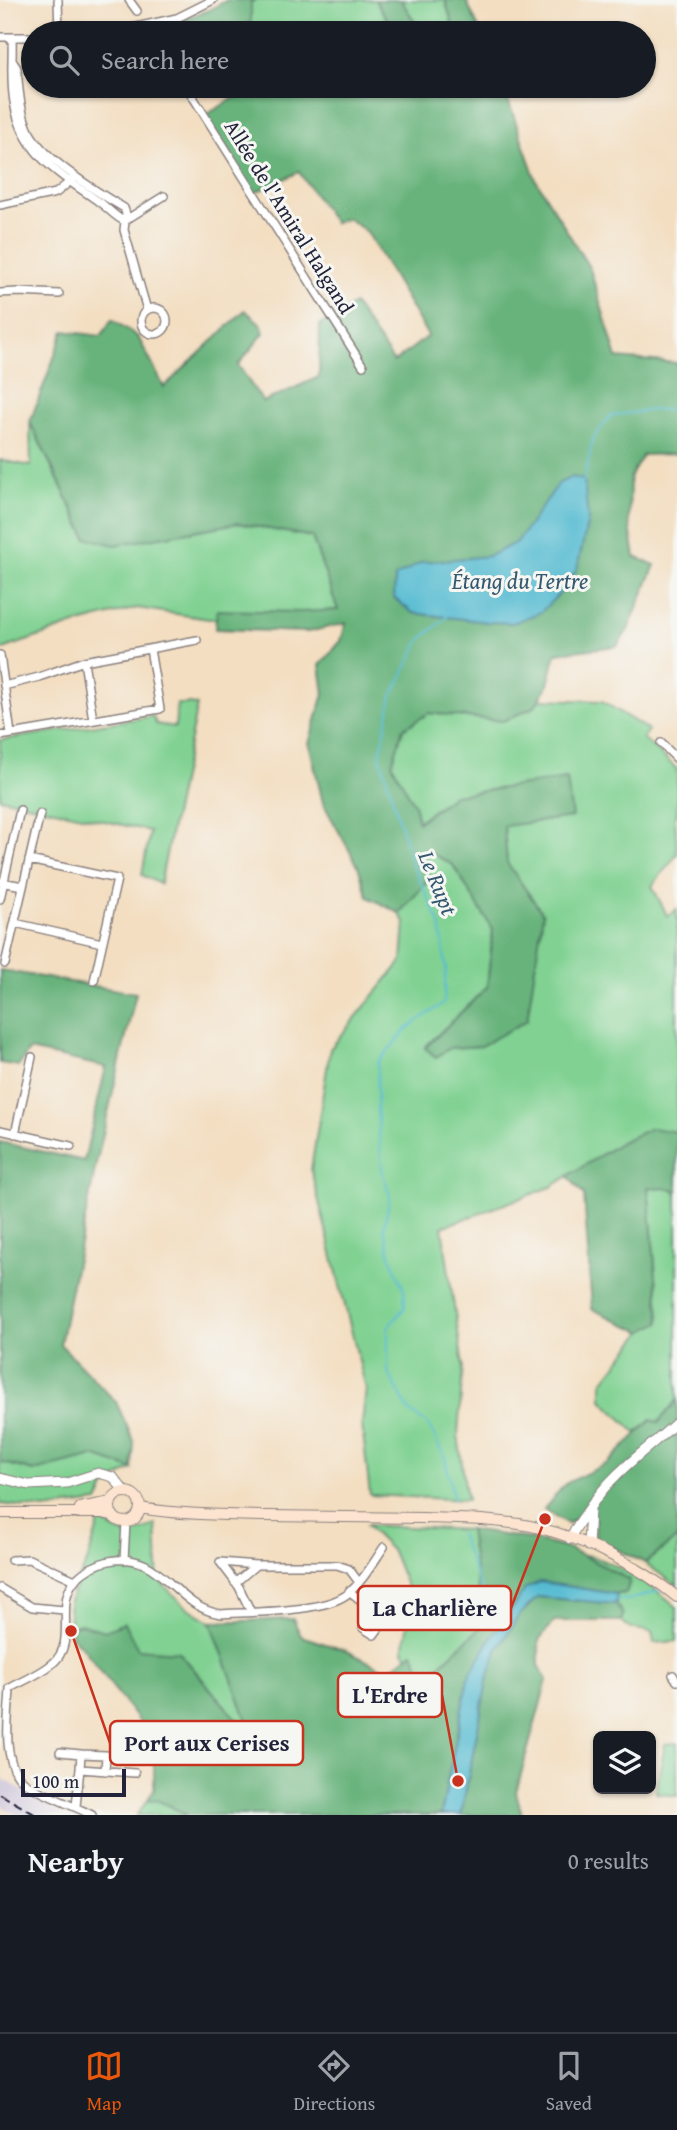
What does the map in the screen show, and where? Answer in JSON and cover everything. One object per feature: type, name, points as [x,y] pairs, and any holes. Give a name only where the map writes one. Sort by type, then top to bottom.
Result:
[{"type":"main road","points":[[0,1513],[45,1513],[102,1513],[126,1522],[137,1516],[140,1508],[134,1495],[125,1492],[116,1495],[111,1502],[101,1505],[45,1513]]},
{"type":"main road","points":[[111,1502],[113,1515]]},
{"type":"main road","points":[[140,1508],[232,1515],[478,1520],[542,1529],[588,1546],[630,1566],[677,1597]]},
{"type":"street","points":[[58,0],[59,21]]},
{"type":"street","points":[[129,0],[137,11]]},
{"type":"street","points":[[165,21],[213,0]]},
{"type":"street","points":[[0,37],[21,37]]},
{"type":"street","points":[[12,37],[14,102],[27,141],[43,160],[73,179],[124,221],[147,310]]},
{"type":"street","name":"Allée de l'Amiral Halgand","points":[[194,98],[363,366]]},
{"type":"street","points":[[0,205],[56,193],[73,179]]},
{"type":"street","points":[[124,221],[164,196]]},
{"type":"street","points":[[0,293],[59,295]]},
{"type":"street","points":[[4,686],[83,661],[197,640]]},
{"type":"street","points":[[0,736],[160,709],[150,649]]},
{"type":"street","points":[[0,655],[11,734]]},
{"type":"street","points":[[83,661],[93,720]]},
{"type":"street","points":[[661,743],[677,759]]},
{"type":"street","points":[[0,899],[20,810]]},
{"type":"street","points":[[5,964],[40,814]]},
{"type":"street","points":[[29,860],[117,879],[94,981]]},
{"type":"street","points":[[2,882],[23,886]]},
{"type":"street","points":[[15,923],[102,943]]},
{"type":"street","points":[[15,1134],[33,1057]]},
{"type":"street","points":[[0,1130],[71,1146]]},
{"type":"street","points":[[570,1539],[600,1492],[626,1465],[677,1422]]},
{"type":"street","points":[[0,1479],[29,1485],[76,1482],[98,1473],[113,1477],[125,1492]]},
{"type":"street","points":[[588,1546],[590,1507]]},
{"type":"street","points":[[124,1560],[126,1522]]},
{"type":"street","points":[[0,1687],[10,1688],[52,1664],[61,1654],[66,1637],[64,1609],[75,1580],[94,1565],[111,1560],[124,1560],[150,1567],[198,1608],[221,1614],[331,1602],[349,1591],[384,1547]]},
{"type":"street","points":[[10,1560],[29,1559],[75,1580]]},
{"type":"street","points":[[251,1612],[235,1583],[217,1564],[337,1565],[349,1569],[358,1581]]},
{"type":"street","points":[[235,1583],[256,1565]]},
{"type":"street","points":[[0,1588],[32,1607],[64,1609]]},
{"type":"street","points":[[349,1591],[373,1610]]},
{"type":"street","points":[[10,1688],[10,1756],[19,1778],[39,1791],[92,1815]]},
{"type":"street","points":[[60,1752],[106,1755],[105,1771]]},
{"type":"street","points":[[76,1806],[81,1754]]},
{"type":"street","points":[[80,1769],[135,1773]]},
{"type":"shaded area","points":[[0,1777],[64,1815],[18,1815],[0,1805]]},
{"type":"green space","points":[[227,0],[256,0],[251,2],[251,21],[178,21],[209,10]]},
{"type":"green space","points":[[375,0],[388,21],[251,21],[251,2]]},
{"type":"green space","points":[[375,0],[401,0],[414,21],[388,21]]},
{"type":"green space","points":[[401,0],[445,0],[451,21],[414,21]]},
{"type":"green space","points":[[445,0],[466,0],[476,21],[452,21]]},
{"type":"green space","points":[[234,98],[507,98],[536,180],[590,269],[617,358],[677,363],[677,454],[643,455],[630,477],[629,521],[635,557],[655,565],[628,630],[617,646],[556,653],[547,688],[534,707],[503,721],[429,713],[403,729],[392,764],[414,804],[418,822],[454,795],[567,779],[572,817],[504,826],[507,863],[543,914],[527,1020],[481,1046],[450,1048],[436,1057],[425,1048],[487,987],[493,930],[453,865],[424,849],[429,880],[399,913],[368,897],[358,866],[323,803],[309,743],[324,694],[320,665],[341,641],[346,623],[308,632],[215,629],[217,610],[338,610],[312,537],[238,523],[115,545],[87,538],[30,422],[64,331],[101,336],[112,319],[138,337],[164,387],[245,310],[261,324],[264,333],[238,365],[263,402],[319,377],[320,325],[354,304],[394,362],[428,336],[367,232],[347,218],[334,223],[299,172],[252,194],[204,116]]},
{"type":"green space","points":[[30,422],[86,538],[115,545],[238,523],[312,537],[338,610],[209,619],[137,608],[75,624],[0,650],[0,460],[31,466]]},
{"type":"green space","points":[[540,699],[602,701],[648,730],[643,738],[677,769],[677,854],[652,886],[668,917],[677,909],[677,1132],[651,1129],[623,1141],[551,1187],[442,1227],[463,1365],[458,1435],[467,1500],[370,1495],[362,1424],[366,1389],[311,1170],[330,1049],[402,961],[405,922],[399,913],[429,880],[423,848],[453,865],[493,930],[487,987],[425,1047],[436,1057],[450,1048],[481,1046],[543,914],[507,863],[504,826],[572,817],[454,795],[418,821],[414,804],[392,764],[403,729],[429,713],[503,721],[534,707]]},
{"type":"green space","points":[[177,704],[197,706],[160,884],[142,875],[150,831],[0,798],[0,740],[153,716],[156,724],[175,727]]},
{"type":"green space","points":[[0,970],[136,993],[96,1164],[60,1344],[116,1402],[134,1442],[132,1469],[94,1456],[34,1471],[0,1462],[0,1142],[84,1161],[106,1067],[29,1050],[19,1066],[0,1063]]},
{"type":"green space","points":[[651,1128],[677,1132],[677,1194],[673,1189],[648,1187],[660,1322],[642,1332],[592,1309],[584,1195],[568,1176],[623,1141]]},
{"type":"green space","points":[[648,1186],[673,1189],[677,1194],[677,1400],[659,1422],[651,1420],[636,1433],[602,1400],[602,1383],[642,1332],[660,1322]]},
{"type":"green space","points":[[677,1400],[677,1538],[645,1563],[595,1539],[595,1520],[583,1512],[568,1524],[544,1509],[565,1484],[608,1463],[651,1420],[659,1422]]},
{"type":"green space","points":[[94,1456],[132,1469],[107,1484],[98,1502],[45,1509],[0,1504],[0,1462],[34,1471]]},
{"type":"green space","points":[[100,1520],[127,1534],[140,1532],[156,1524],[156,1578],[187,1607],[211,1622],[256,1743],[179,1652],[139,1649],[89,1627],[70,1627],[69,1601],[87,1562]]},
{"type":"green space","points":[[366,1525],[469,1530],[484,1625],[425,1679],[413,1652],[407,1656],[403,1651],[410,1612],[407,1588],[392,1551]]},
{"type":"green space","points":[[469,1530],[530,1539],[570,1549],[630,1580],[626,1593],[617,1594],[540,1582],[468,1678],[441,1815],[188,1815],[157,1800],[147,1801],[154,1789],[154,1766],[148,1734],[84,1649],[71,1636],[70,1627],[81,1624],[105,1631],[124,1623],[138,1649],[179,1652],[254,1740],[211,1622],[293,1619],[301,1636],[347,1651],[387,1671],[413,1652],[425,1679],[483,1625]]},
{"type":"green space","points":[[677,1538],[677,1586],[645,1563]]},
{"type":"green space","points":[[583,1556],[634,1576],[677,1607],[677,1641],[654,1643],[652,1632],[631,1628],[621,1621],[623,1615],[616,1604],[617,1594],[626,1593],[630,1580]]},
{"type":"green space","points":[[538,1597],[616,1604],[623,1615],[621,1621],[554,1621],[539,1640],[539,1665],[547,1680],[516,1792],[522,1815],[461,1815],[487,1681],[498,1648],[520,1614]]},
{"type":"green space","points":[[677,1743],[677,1796],[656,1793],[665,1744]]},
{"type":"green space","points":[[157,1800],[188,1815],[137,1815],[147,1801]]},
{"type":"water","name":"Étang du Tertre","points":[[572,477],[584,480],[588,520],[577,569],[562,591],[541,612],[513,623],[487,622],[413,613],[394,598],[395,577],[422,562],[489,556],[517,542],[559,483]]},
{"type":"water","points":[[540,1582],[617,1594],[616,1604],[538,1597],[520,1614],[498,1648],[487,1681],[461,1815],[441,1815],[468,1678],[492,1636],[526,1588]]},
{"type":"waterway","name":"Le Rupt","points":[[584,481],[593,439],[610,416],[653,410],[677,410]]},
{"type":"waterway","name":"Le Rupt","points":[[447,617],[421,639],[392,696],[380,756],[412,864],[440,923],[446,968],[444,1003],[409,1027],[378,1062],[377,1108],[382,1171],[390,1196],[384,1227],[391,1259],[404,1290],[405,1307],[388,1327],[388,1372],[409,1411],[428,1424],[445,1458],[454,1500]]},
{"type":"waterway","name":"Le Rupt","points":[[460,1534],[496,1629]]},
{"type":"waterway","points":[[617,1599],[628,1600],[659,1591]]},
{"type":"railway","points":[[0,1794],[36,1815]]},
{"type":"place","name":"La Charlière","points":[[545,1519]]},
{"type":"place","name":"Port aux Cerises","points":[[71,1631]]},
{"type":"place","name":"L'Erdre","points":[[458,1781]]}]
